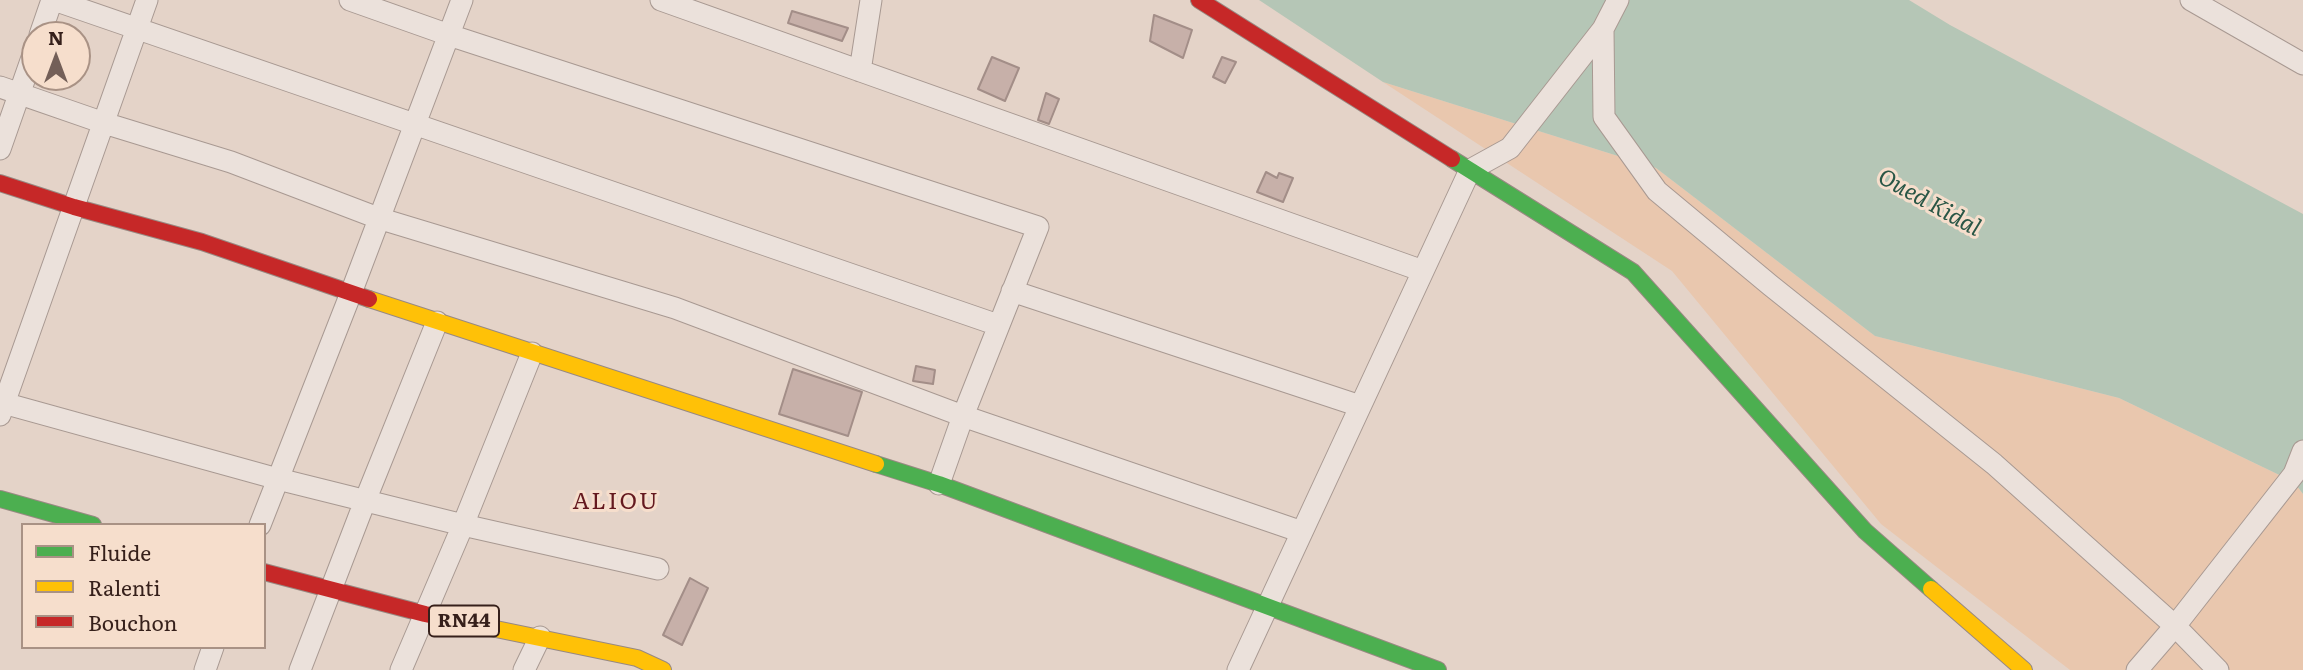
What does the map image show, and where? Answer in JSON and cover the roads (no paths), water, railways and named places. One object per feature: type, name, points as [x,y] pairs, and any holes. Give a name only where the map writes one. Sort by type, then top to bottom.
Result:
[{"type":"street","points":[[45,21],[53,0],[415,122],[999,325]]},
{"type":"street","points":[[148,0],[1,407],[365,501],[658,569]]},
{"type":"street","points":[[349,0],[1038,227],[962,416],[939,484]]},
{"type":"street","points":[[261,523],[462,0]]},
{"type":"street","points":[[661,0],[1423,271]]},
{"type":"street","points":[[860,71],[871,0]]},
{"type":"street","points":[[1199,0],[1633,272],[1865,531],[2024,670]]},
{"type":"street","points":[[1238,670],[1470,170],[1510,148],[1603,29],[1618,0]]},
{"type":"street","points":[[2191,0],[2303,64]]},
{"type":"street","points":[[1603,29],[1604,117],[1657,191],[1994,464],[2175,625],[2218,670]]},
{"type":"street","points":[[0,149],[10,90],[21,72]]},
{"type":"street","points":[[10,90],[104,123],[231,162],[378,218],[675,308],[962,416],[1302,532]]},
{"type":"street","points":[[0,183],[202,242],[436,322],[939,484],[1438,670]]},
{"type":"street","points":[[1012,291],[1360,406]]},
{"type":"street","points":[[300,670],[436,322]]},
{"type":"street","points":[[401,670],[532,353]]},
{"type":"street","points":[[2137,670],[2294,474],[2303,451]]},
{"type":"street","points":[[0,499],[86,523]]},
{"type":"street","name":"RN44","points":[[266,573],[425,614],[540,637],[663,670]]},
{"type":"street","points":[[524,670],[540,637]]},
{"type":"street","points":[[205,670],[212,649]]},
{"type":"water","name":"Oued Kidal","points":[[1259,0],[1909,0],[1950,25],[2303,214],[2303,494],[2294,482],[2119,398],[1875,336],[1656,168],[1383,82]]},
{"type":"district","name":"ALIOU","points":[[616,502]]}]
